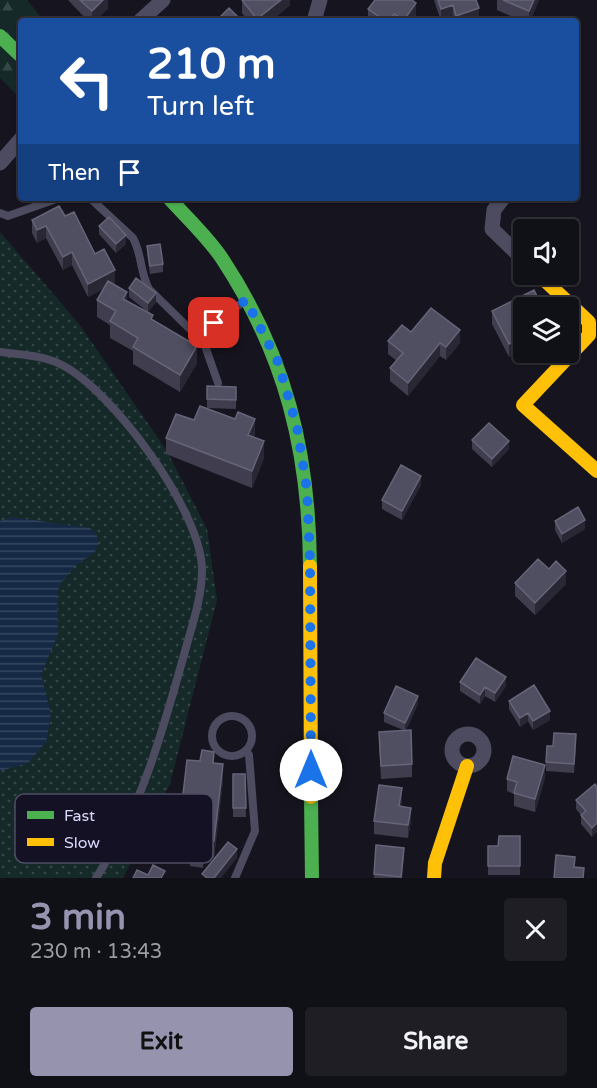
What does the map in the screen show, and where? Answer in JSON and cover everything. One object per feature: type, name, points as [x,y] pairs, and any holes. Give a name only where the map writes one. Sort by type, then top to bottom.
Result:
[{"type":"street","points":[[143,18],[163,0]]},
{"type":"street","points":[[315,18],[320,0]]},
{"type":"street","points":[[0,36],[18,53]]},
{"type":"street","points":[[0,164],[18,143]]},
{"type":"street","points":[[172,201],[222,258],[246,300],[278,362],[297,427],[307,490],[310,560],[312,878]]},
{"type":"street","points":[[500,201],[494,210],[492,229],[513,249]]},
{"type":"street","points":[[550,285],[589,322],[589,335],[523,405],[597,471]]},
{"type":"street","points":[[434,878],[435,863],[467,766]]},
{"type":"lane","points":[[0,213],[8,216],[50,201]]},
{"type":"lane","points":[[93,201],[133,238],[138,246],[144,281],[148,289],[204,343],[218,382]]},
{"type":"lane","points":[[197,334],[246,300]]},
{"type":"lane","points":[[0,352],[45,358],[83,378],[114,408],[142,442],[165,477],[193,529],[202,569],[195,611],[141,794]]},
{"type":"lane","points":[[230,716],[243,720],[251,731],[250,745],[246,750],[240,754],[227,755],[216,748],[212,734],[218,722],[230,716]]},
{"type":"lane","points":[[235,878],[255,831],[249,755],[246,750]]},
{"type":"lane","points":[[96,878],[106,863]]},
{"type":"green space","points":[[0,0],[27,0],[42,18],[18,18],[18,96],[0,78]]},
{"type":"green space","points":[[0,232],[79,324],[167,451],[207,529],[217,600],[170,784],[165,794],[15,794],[15,863],[130,863],[123,878],[0,878]]},
{"type":"water","points":[[11,517],[90,528],[97,535],[98,545],[95,552],[76,565],[62,581],[57,592],[58,634],[41,675],[51,714],[46,742],[28,763],[0,771],[0,521]]},
{"type":"building","points":[[80,0],[103,0],[92,11]]},
{"type":"building","points":[[242,0],[281,0],[258,18]]},
{"type":"building","points":[[375,0],[412,0],[416,3],[405,18],[394,14],[391,18],[382,18],[368,9]]},
{"type":"building","points":[[438,0],[476,0],[479,8],[456,16],[453,5],[441,9]]},
{"type":"building","points":[[503,0],[534,0],[529,11]]},
{"type":"building","points":[[229,8],[239,18],[219,18]]},
{"type":"building","points":[[59,206],[65,216],[74,212],[95,254],[104,249],[115,270],[88,284],[72,252],[63,257],[46,226],[37,230],[32,220]]},
{"type":"building","points":[[109,217],[126,235],[116,244],[99,226]]},
{"type":"building","points":[[160,244],[163,264],[150,266],[147,246]]},
{"type":"building","points":[[136,278],[156,293],[148,303],[129,288]]},
{"type":"building","points":[[108,281],[127,292],[123,299],[153,315],[151,319],[197,346],[180,375],[133,347],[138,338],[110,321],[116,311],[97,300]]},
{"type":"building","points":[[534,290],[538,297],[520,297]]},
{"type":"building","points":[[513,300],[513,342],[509,344],[492,311]]},
{"type":"building","points":[[431,308],[460,330],[446,347],[440,343],[408,383],[390,368],[403,353],[388,341],[402,325],[411,332]]},
{"type":"building","points":[[207,386],[236,387],[236,400],[207,399]]},
{"type":"building","points":[[200,406],[235,419],[238,412],[255,419],[248,435],[264,441],[252,471],[166,438],[176,414],[194,420]]},
{"type":"building","points":[[489,423],[509,441],[492,459],[472,440]]},
{"type":"building","points":[[401,465],[421,476],[402,511],[382,500]]},
{"type":"building","points":[[578,507],[585,520],[562,534],[555,521]]},
{"type":"building","points":[[538,559],[549,569],[556,561],[566,571],[535,603],[515,583]]},
{"type":"building","points":[[476,658],[506,677],[495,693],[485,687],[480,695],[460,682]]},
{"type":"building","points":[[534,685],[550,711],[533,721],[528,713],[520,718],[509,701]]},
{"type":"building","points":[[396,686],[418,696],[405,723],[384,713]]},
{"type":"building","points":[[411,730],[412,764],[381,766],[379,732]]},
{"type":"building","points":[[554,733],[576,734],[574,764],[546,762],[547,746],[553,746]]},
{"type":"building","points":[[202,750],[214,752],[213,763],[223,764],[214,841],[213,794],[183,794],[187,760],[200,761]]},
{"type":"building","points":[[513,756],[545,765],[535,799],[514,793],[517,782],[507,779]]},
{"type":"building","points":[[233,774],[245,774],[246,808],[233,808]]},
{"type":"building","points":[[595,784],[597,787],[597,823],[592,828],[581,815],[586,811],[576,800]]},
{"type":"building","points":[[379,785],[402,788],[399,806],[411,808],[408,825],[374,821]]},
{"type":"building","points":[[499,836],[520,836],[520,866],[488,866],[488,846],[498,846]]},
{"type":"building","points":[[228,842],[237,849],[214,878],[207,878],[202,874]]},
{"type":"building","points":[[376,845],[404,848],[401,877],[374,874]]},
{"type":"building","points":[[556,855],[575,857],[574,867],[584,868],[583,878],[554,878]]},
{"type":"building","points":[[153,865],[165,871],[161,878],[133,878],[137,870],[148,875]]},
{"type":"traffic: fast","points":[[0,36],[18,53]]},
{"type":"traffic: fast","points":[[172,201],[205,236],[223,260],[245,296],[278,369],[299,444],[309,524],[310,566]]},
{"type":"traffic: fast","points":[[311,797],[312,878]]},
{"type":"traffic: slow","points":[[550,285],[589,322],[589,335],[523,405],[597,471]]},
{"type":"traffic: slow","points":[[310,566],[311,797]]},
{"type":"traffic: slow","points":[[434,878],[435,863],[467,766]]},
{"type":"route","points":[[214,323],[246,300],[278,362],[297,427],[307,490],[310,560],[311,770]]}]
